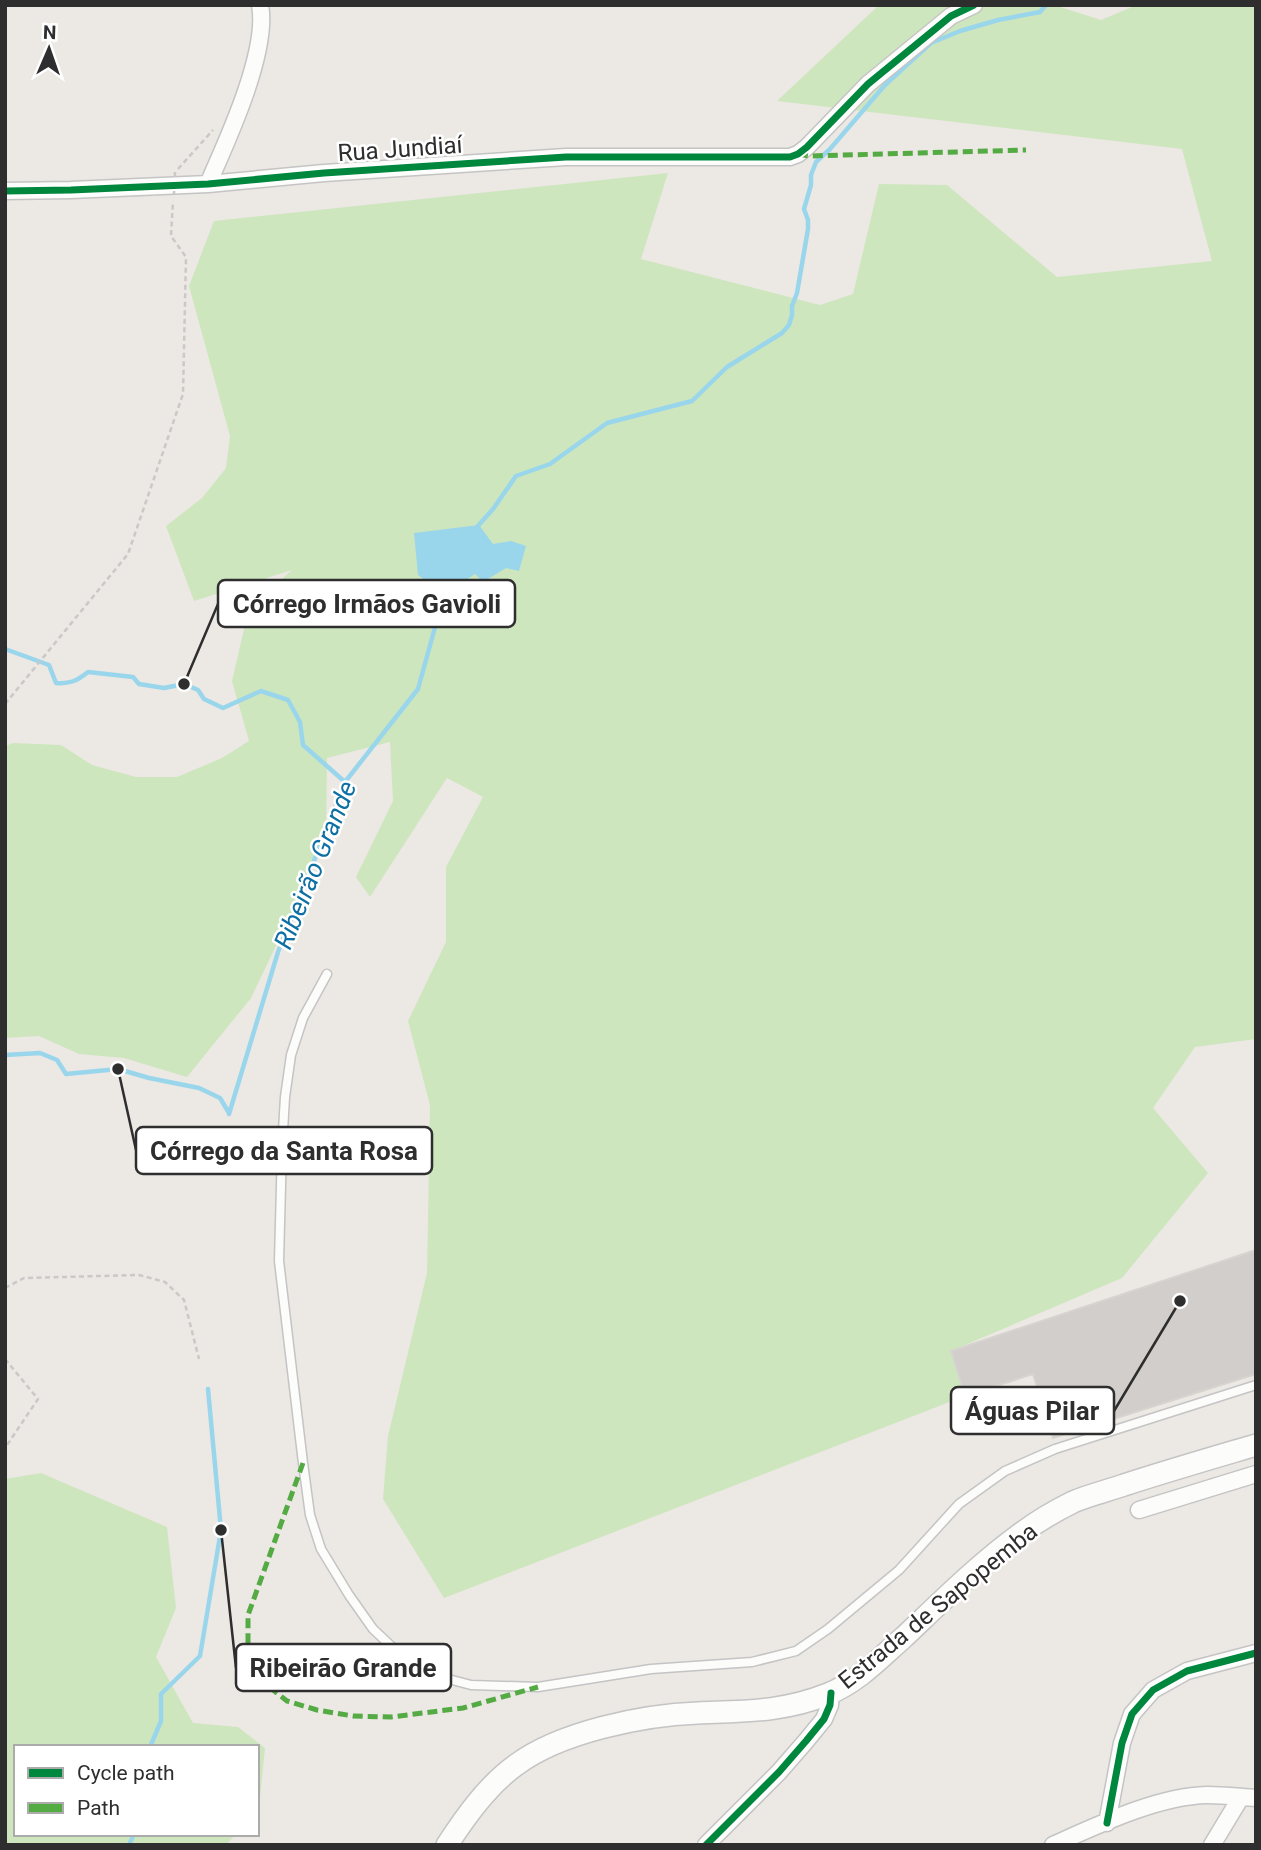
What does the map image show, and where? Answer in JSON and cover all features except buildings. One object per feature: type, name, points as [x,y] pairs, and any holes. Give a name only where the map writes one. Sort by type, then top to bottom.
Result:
[{"type":"main road","name":"Estrada de Sapopemba","points":[[447,1845],[495,1784],[516,1765],[561,1740],[658,1717],[783,1708],[831,1693],[852,1682],[879,1660],[976,1570],[1024,1531],[1073,1502],[1256,1446]]},
{"type":"street","points":[[208,184],[236,120],[253,67],[262,21],[260,5]]},
{"type":"street","name":"Rua Jundiaí","points":[[5,191],[208,184],[324,173],[566,157],[790,157],[807,147],[868,84],[951,16],[974,5]]},
{"type":"street","points":[[1139,1510],[1256,1474]]},
{"type":"street","points":[[1107,1823],[1122,1743],[1132,1714],[1153,1690],[1186,1671],[1256,1653]]},
{"type":"street","points":[[706,1845],[806,1741],[824,1719],[830,1705],[831,1693]]},
{"type":"street","points":[[1053,1845],[1146,1807],[1177,1799],[1205,1795],[1249,1798]]},
{"type":"street","points":[[1212,1845],[1249,1798]]},
{"type":"lane","points":[[327,974],[303,1018],[291,1055],[285,1097],[282,1162],[279,1261],[310,1515],[321,1549],[373,1629],[407,1661],[437,1676],[471,1685],[538,1687],[652,1669],[752,1662],[796,1651],[828,1629],[899,1570],[959,1504],[1005,1471],[1055,1449],[1256,1385]]},
{"type":"path","points":[[5,704],[128,554],[183,394],[186,257],[171,236],[175,172],[218,125]]},
{"type":"path","points":[[5,1288],[24,1279],[88,1276],[138,1275],[165,1282],[184,1300],[199,1359]]},
{"type":"path","points":[[5,1359],[38,1399],[5,1448]]},
{"type":"green space","points":[[879,5],[1054,5],[1101,20],[1137,5],[1256,5],[1256,1039],[1195,1047],[1153,1108],[1208,1173],[1122,1278],[951,1351],[965,1396],[444,1598],[383,1499],[388,1436],[427,1273],[430,1105],[408,1021],[446,942],[446,867],[483,797],[447,778],[370,897],[356,877],[393,801],[390,742],[327,758],[326,841],[251,998],[187,1077],[124,1058],[79,1054],[39,1036],[5,1038],[5,746],[13,743],[61,745],[92,765],[136,777],[177,777],[222,758],[249,741],[232,681],[249,608],[292,570],[194,601],[166,526],[202,498],[226,468],[230,436],[189,286],[214,221],[668,173],[641,259],[820,305],[853,294],[879,184],[947,185],[1057,277],[1212,261],[1182,149],[777,101]]},
{"type":"green space","points":[[41,1473],[167,1527],[176,1608],[156,1657],[193,1723],[238,1727],[265,1748],[259,1808],[259,1745],[14,1745],[14,1836],[234,1836],[226,1845],[5,1845],[5,1479]]},
{"type":"water","points":[[479,525],[493,544],[511,541],[526,546],[519,571],[506,568],[483,582],[475,574],[444,594],[418,575],[414,533]]},
{"type":"waterway","points":[[477,527],[516,476],[550,464],[607,423],[692,401],[727,367],[782,333],[789,325],[797,293],[808,229],[804,209],[816,162],[885,85],[931,43],[998,20],[1040,12],[1046,5]]},
{"type":"waterway","name":"Ribeirão Grande","points":[[229,1114],[278,952],[345,782],[418,689],[445,591]]},
{"type":"waterway","points":[[5,649],[49,665],[56,683],[73,681],[88,672],[133,677],[139,684],[164,688],[184,684],[198,690],[204,699],[223,708],[261,691],[288,700],[300,722],[303,745],[345,782]]},
{"type":"waterway","points":[[5,1055],[40,1053],[57,1060],[66,1074],[118,1069],[199,1088],[220,1098],[229,1113]]},
{"type":"waterway","name":"Ribeirão Grande","points":[[151,1745],[161,1721],[161,1694],[200,1656],[221,1530],[208,1389]]},
{"type":"waterway","name":"Ribeirão Grande","points":[[129,1845],[133,1836]]},
{"type":"marked path","points":[[798,154],[809,156],[1026,150]]},
{"type":"marked path","points":[[303,1463],[248,1615],[248,1646],[263,1682],[287,1701],[317,1710],[353,1716],[391,1717],[463,1708],[538,1687]]},
{"type":"cycle path","points":[[5,191],[208,184],[324,173],[566,157],[790,157],[807,147],[868,84],[951,16],[974,5]]},
{"type":"cycle path","points":[[1107,1823],[1122,1743],[1132,1714],[1153,1690],[1187,1671],[1256,1653]]},
{"type":"cycle path","points":[[706,1845],[806,1741],[824,1719],[830,1705],[831,1693]]},
{"type":"place","name":"Córrego Irmãos Gavioli","points":[[184,684]]},
{"type":"place","name":"Córrego da Santa Rosa","points":[[118,1069]]},
{"type":"place","name":"Águas Pilar","points":[[1180,1301]]},
{"type":"place","name":"Ribeirão Grande","points":[[221,1530]]}]
